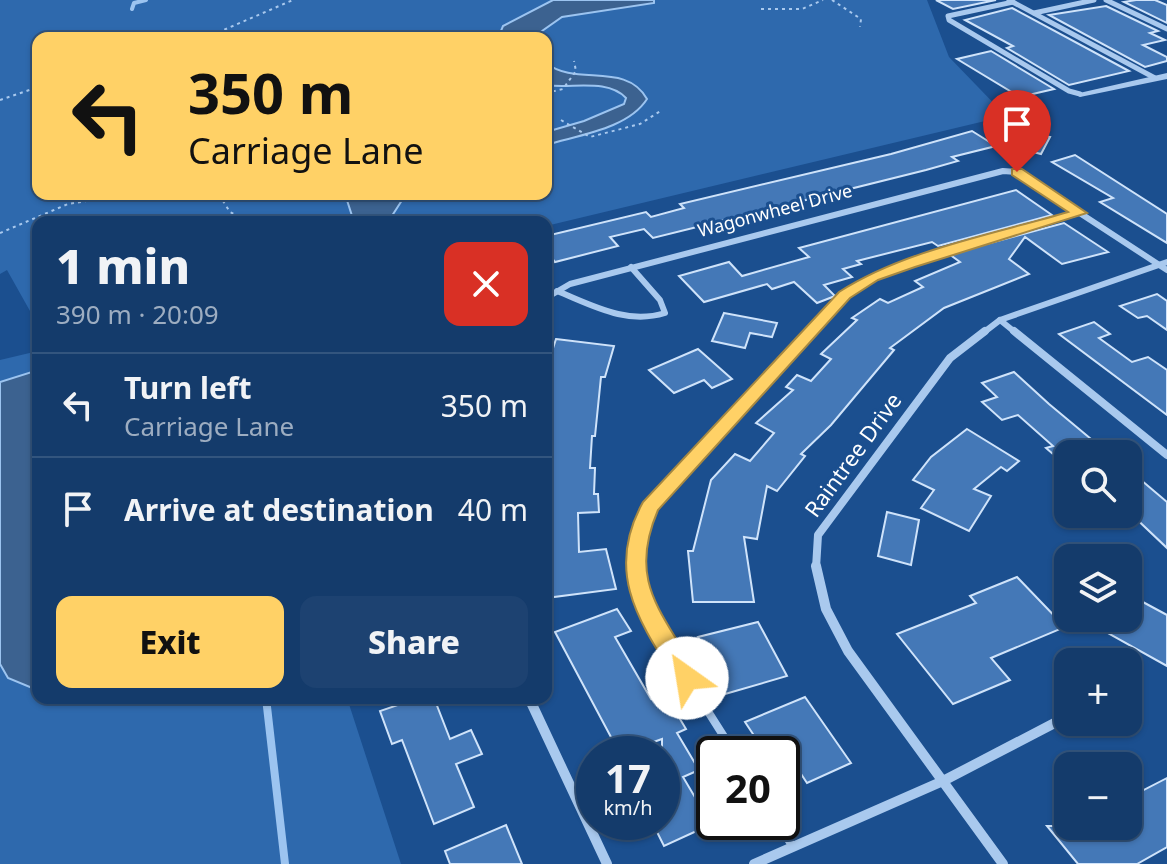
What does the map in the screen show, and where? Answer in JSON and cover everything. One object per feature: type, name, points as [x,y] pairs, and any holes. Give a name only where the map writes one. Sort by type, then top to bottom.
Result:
[{"type":"street","points":[[1033,13],[1094,0]]},
{"type":"street","points":[[1106,0],[1167,29]]},
{"type":"street","points":[[1155,78],[1011,1],[948,16],[949,20],[1069,91],[1080,94],[1167,76]]},
{"type":"street","name":"Wagonwheel Drive","points":[[552,294],[570,284],[631,267],[981,175],[1017,172],[1080,213]]},
{"type":"street","points":[[1080,213],[1164,266]]},
{"type":"street","name":"Raintree Drive","points":[[1003,864],[848,651],[826,609],[816,566],[818,535],[937,371],[1000,320],[1164,266]]},
{"type":"street","points":[[557,291],[633,319],[651,320],[665,313],[660,300],[631,267]]},
{"type":"street","points":[[1000,320],[1167,455]]},
{"type":"street","points":[[532,704],[607,864]]},
{"type":"street","points":[[754,864],[943,781],[1054,723]]},
{"type":"lane","points":[[724,736],[655,628],[638,590],[637,537],[650,507],[844,295],[872,277],[1080,213]]},
{"type":"lane","points":[[789,840],[793,847]]},
{"type":"path","points":[[219,32],[293,0]]},
{"type":"path","points":[[761,9],[802,9],[823,0]]},
{"type":"path","points":[[832,0],[856,14],[861,19],[860,27]]},
{"type":"path","points":[[552,92],[563,89],[576,71],[574,61]]},
{"type":"path","points":[[0,100],[32,89]]},
{"type":"path","points":[[561,120],[590,137],[624,130],[648,121],[662,110]]},
{"type":"path","points":[[40,216],[86,200]]},
{"type":"path","points":[[223,200],[230,212],[238,216]]},
{"type":"path","points":[[0,233],[32,219]]},
{"type":"shaded area","points":[[0,0],[927,0],[949,57],[1006,116],[552,225],[552,216],[32,216],[32,310],[7,270],[0,274]]},
{"type":"shaded area","points":[[553,0],[654,0],[654,3],[562,17],[541,32],[500,32],[503,26]]},
{"type":"shaded area","points":[[552,66],[571,73],[627,81],[647,99],[639,109],[615,124],[552,143],[552,130],[624,104],[626,98],[599,86],[552,86]]},
{"type":"shaded area","points":[[347,200],[402,200],[392,216],[352,216]]},
{"type":"shaded area","points":[[32,352],[32,704],[349,704],[401,864],[0,864],[0,360]]},
{"type":"shaded area","points":[[32,372],[32,688],[8,678],[0,664],[0,382]]},
{"type":"building","points":[[936,0],[996,0],[953,9]]},
{"type":"building","points":[[1155,0],[1167,5],[1167,23],[1124,2]]},
{"type":"building","points":[[1106,6],[1158,31],[1150,33],[1165,40],[1143,45],[1167,57],[1167,61],[1145,67],[1049,15]]},
{"type":"building","points":[[1012,8],[1129,71],[1069,85],[1007,48],[1013,46],[965,20]]},
{"type":"building","points":[[991,51],[1054,89],[1020,97],[957,59]]},
{"type":"building","points":[[1011,129],[1050,137],[1041,154],[1002,144]]},
{"type":"building","points":[[972,131],[996,146],[952,157],[958,161],[926,170],[653,238],[644,229],[610,237],[618,246],[555,262],[552,258],[552,235],[646,212],[651,217],[684,208],[680,204],[891,154]]},
{"type":"building","points":[[1075,155],[1167,214],[1167,243],[1100,202],[1113,198],[1052,162]]},
{"type":"building","points":[[1016,190],[1052,215],[938,246],[932,242],[857,261],[861,264],[843,269],[852,277],[824,285],[835,296],[817,303],[794,282],[772,289],[767,284],[704,302],[679,276],[729,262],[742,276],[809,257],[799,248]]},
{"type":"building","points":[[1064,223],[1108,252],[1062,264],[1025,237],[1009,259],[1029,274],[944,308],[890,348],[894,350],[831,425],[801,454],[805,456],[777,491],[767,486],[757,539],[744,537],[754,602],[693,602],[688,551],[693,551],[711,480],[735,454],[750,461],[774,433],[756,423],[793,390],[786,387],[797,375],[811,381],[831,359],[821,354],[857,320],[852,318],[880,299],[888,303],[923,287],[915,281],[960,262],[949,254]]},
{"type":"building","points":[[1157,294],[1167,301],[1167,330],[1147,316],[1138,318],[1120,306]]},
{"type":"building","points":[[724,313],[777,323],[772,337],[750,333],[745,348],[712,341]]},
{"type":"building","points":[[1094,322],[1110,334],[1099,338],[1132,362],[1148,357],[1167,370],[1167,415],[1059,334]]},
{"type":"building","points":[[556,339],[614,346],[605,377],[601,377],[595,436],[592,436],[590,468],[595,468],[594,494],[598,494],[599,512],[578,513],[579,552],[606,549],[616,589],[552,597],[552,351]]},
{"type":"building","points":[[698,349],[732,379],[712,388],[704,380],[674,393],[649,370]]},
{"type":"building","points":[[1014,372],[1092,440],[1054,440],[1054,455],[1046,448],[1053,446],[1018,415],[1002,420],[982,402],[997,397],[982,383]]},
{"type":"building","points":[[967,429],[1019,461],[1007,471],[1001,467],[974,489],[991,496],[969,531],[921,508],[934,490],[913,480],[931,457]]},
{"type":"building","points":[[1142,481],[1167,502],[1167,548],[1142,524]]},
{"type":"building","points":[[887,512],[919,520],[911,565],[878,556]]},
{"type":"building","points":[[1017,577],[1054,616],[1054,632],[991,658],[1010,680],[953,704],[897,634],[976,603],[970,596]]},
{"type":"building","points":[[1142,602],[1167,615],[1167,666],[1142,652],[1142,648],[1135,648],[1106,632],[1142,632]]},
{"type":"building","points":[[617,609],[631,631],[615,637],[651,699],[665,694],[686,729],[677,733],[679,736],[610,736],[555,632]]},
{"type":"building","points":[[758,622],[787,676],[725,694],[698,637]]},
{"type":"building","points":[[805,697],[851,763],[807,783],[800,772],[800,736],[754,736],[745,722]]},
{"type":"building","points":[[436,704],[450,739],[471,730],[482,754],[456,764],[474,807],[434,824],[402,740],[392,744],[380,711],[398,705]]},
{"type":"building","points":[[680,738],[696,765],[696,771],[683,777],[696,799],[696,831],[680,839]]},
{"type":"building","points":[[1167,778],[1167,847],[1137,864],[1078,864],[1058,840],[1142,840],[1142,791]]},
{"type":"building","points":[[506,825],[522,864],[450,864],[445,851]]},
{"type":"building","points":[[661,840],[677,840],[664,846]]},
{"type":"waterway","points":[[132,9],[134,3],[146,0]]},
{"type":"waterway","points":[[267,704],[285,864]]},
{"type":"route","points":[[687,678],[655,628],[638,590],[637,537],[650,507],[844,295],[872,277],[1080,213],[1017,172]]}]
